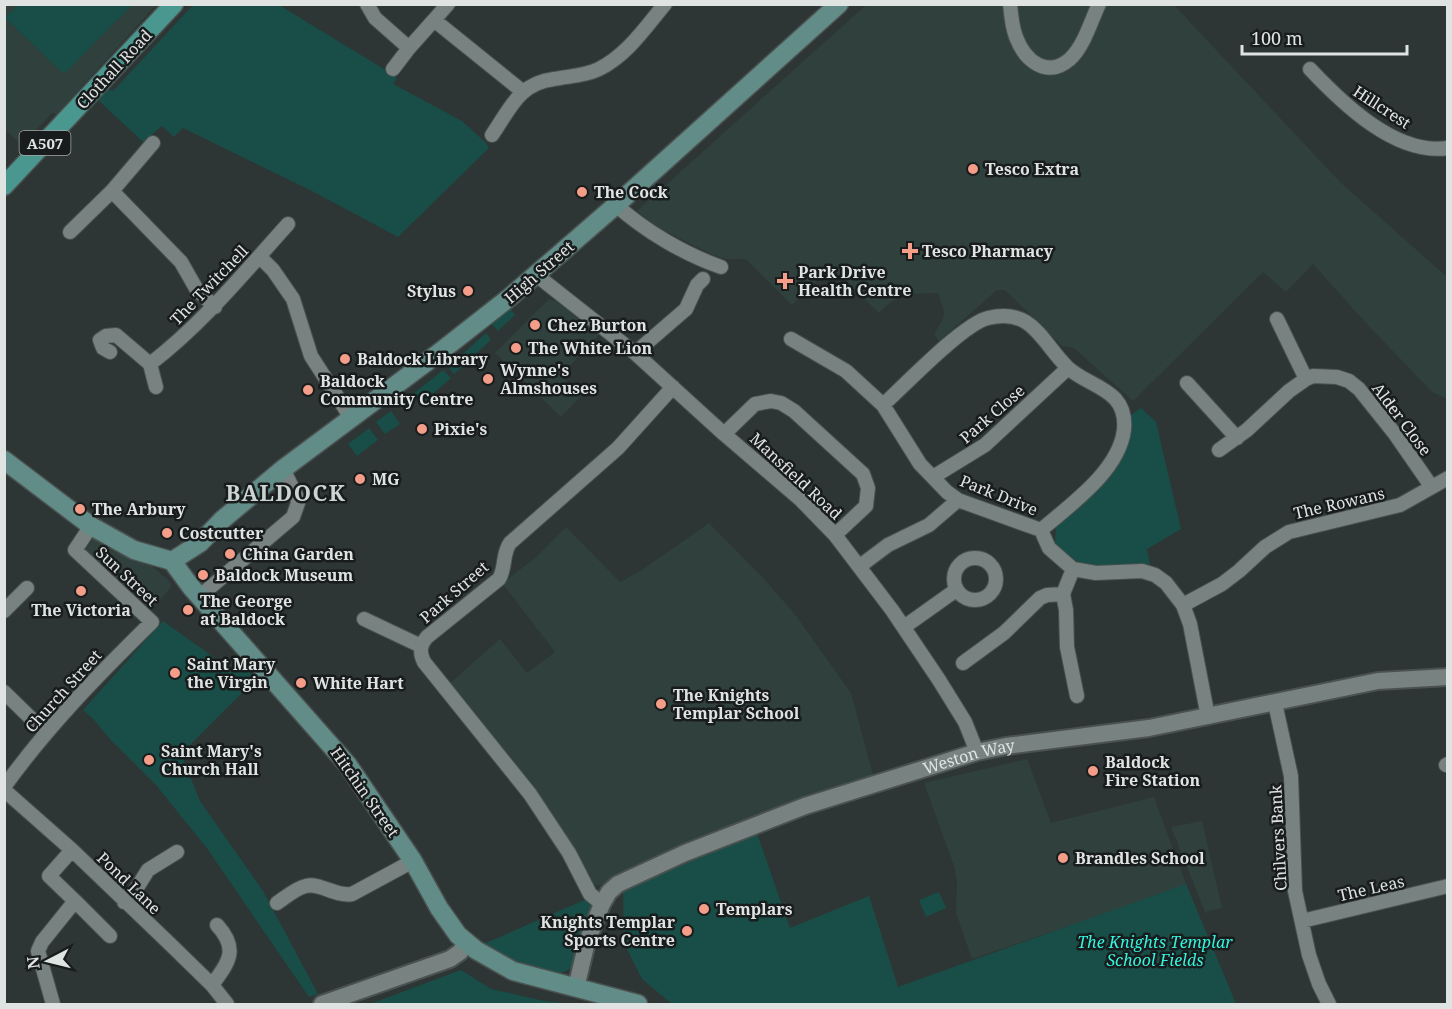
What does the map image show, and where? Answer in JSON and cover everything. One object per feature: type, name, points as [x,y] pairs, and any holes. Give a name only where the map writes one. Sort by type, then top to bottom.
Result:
[{"type":"main road","name":"Clothall Road","points":[[4,186],[174,4]]},
{"type":"main road","name":"High Street","points":[[172,561],[200,543],[222,520],[283,469],[510,297],[839,4]]},
{"type":"main road","points":[[4,460],[91,526],[134,550],[172,561]]},
{"type":"main road","name":"Hitchin Street","points":[[172,561],[335,749],[367,791],[413,861],[448,923],[466,943],[513,971],[626,999],[638,1005]]},
{"type":"street","points":[[367,4],[375,18],[409,48]]},
{"type":"street","points":[[393,69],[448,4]]},
{"type":"street","points":[[492,135],[522,92],[529,86],[541,81],[586,74],[607,65],[626,50],[665,4]]},
{"type":"street","points":[[1010,4],[1015,36],[1021,48],[1034,64],[1048,67],[1061,65],[1071,58],[1099,4]]},
{"type":"street","points":[[434,20],[522,92]]},
{"type":"street","name":"Hillcrest","points":[[1310,69],[1344,104],[1386,133],[1420,147],[1448,148]]},
{"type":"street","points":[[70,232],[112,191],[153,143]]},
{"type":"street","points":[[112,191],[181,262],[201,296],[215,307]]},
{"type":"street","points":[[616,205],[659,236],[721,267]]},
{"type":"street","name":"The Twitchell","points":[[150,364],[215,307],[288,224]]},
{"type":"street","points":[[260,257],[273,270],[293,299],[311,356],[351,418]]},
{"type":"street","name":"Mansfield Road","points":[[535,274],[635,353],[801,500],[835,535],[904,627],[965,722],[977,752]]},
{"type":"street","points":[[635,353],[686,309],[697,285],[703,279]]},
{"type":"street","points":[[883,405],[976,322],[998,316],[1014,316],[1031,325],[1068,368],[1112,395],[1123,411],[1122,436],[1116,456],[1090,488],[1041,530]]},
{"type":"street","points":[[1219,450],[1237,438],[1289,391],[1306,379],[1277,319]]},
{"type":"street","points":[[110,352],[103,348],[100,340],[106,336],[116,335],[150,364],[156,387]]},
{"type":"street","name":"Park Drive","points":[[791,339],[846,371],[883,405],[920,464],[958,500],[1041,530],[1049,548],[1072,569]]},
{"type":"street","name":"Park Close","points":[[933,477],[985,445],[1068,368]]},
{"type":"street","name":"Alder Close","points":[[1306,379],[1313,376],[1337,377],[1349,381],[1359,389],[1395,434],[1431,486]]},
{"type":"street","points":[[1187,383],[1237,438]]},
{"type":"street","name":"Park Street","points":[[602,904],[590,894],[569,853],[530,794],[423,662],[420,652],[427,637],[499,579],[505,552],[510,543],[618,447],[673,387]]},
{"type":"street","points":[[724,434],[755,404],[771,401],[781,403],[794,411],[858,467],[867,481],[866,506],[835,535]]},
{"type":"street","points":[[200,596],[293,517],[298,503],[297,496],[283,469]]},
{"type":"street","name":"The Rowans","points":[[1184,605],[1222,584],[1265,547],[1289,532],[1400,505],[1448,478]]},
{"type":"street","points":[[860,566],[888,545],[929,525],[958,500]]},
{"type":"street","name":"Sun Street","points":[[91,526],[75,550],[152,622]]},
{"type":"street","points":[[1077,696],[1067,647],[1064,594],[1072,569],[1096,573],[1136,571],[1149,573],[1166,583],[1184,605],[1190,624],[1208,717]]},
{"type":"street","points":[[4,611],[27,588]]},
{"type":"street","points":[[904,627],[956,590]]},
{"type":"street","points":[[963,663],[1004,633],[1040,598],[1047,595],[1064,594]]},
{"type":"street","points":[[364,619],[421,646]]},
{"type":"street","name":"Church Street","points":[[4,789],[46,733],[113,660],[152,622]]},
{"type":"street","name":"Weston Way","points":[[576,988],[587,942],[602,904],[609,892],[618,884],[685,854],[805,806],[977,752],[1006,746],[1149,728],[1378,681],[1448,677]]},
{"type":"street","points":[[4,692],[46,733]]},
{"type":"street","name":"Chilvers Bank","points":[[1275,703],[1291,776],[1295,891],[1319,984],[1329,1005]]},
{"type":"street","name":"Pond Lane","points":[[4,789],[72,850],[212,985],[227,1005]]},
{"type":"street","points":[[72,850],[49,876],[110,936]]},
{"type":"street","points":[[124,902],[133,894],[148,870],[177,852]]},
{"type":"street","points":[[277,903],[300,888],[312,885],[344,896],[352,894],[413,861]]},
{"type":"street","name":"The Leas","points":[[1302,921],[1448,886]]},
{"type":"street","points":[[53,1005],[38,951],[42,942],[75,901]]},
{"type":"street","points":[[212,985],[226,964],[231,950],[227,936],[217,925]]},
{"type":"street","points":[[322,1005],[450,959],[460,952],[466,943]]},
{"type":"shaded area","points":[[5,5],[156,5],[57,114],[52,113],[22,145],[5,130]]},
{"type":"shaded area","points":[[866,5],[1174,5],[1340,182],[1447,277],[1447,399],[1432,392],[1313,264],[1286,292],[1263,272],[1133,401],[1074,348],[1062,346],[1005,290],[997,290],[939,341],[934,335],[943,319],[944,311],[938,293],[904,294],[879,313],[831,267],[792,305],[746,259],[726,259],[713,255],[659,228],[637,211]]},
{"type":"shaded area","points":[[549,299],[556,301],[599,335],[560,376],[582,395],[561,417],[495,353]]},
{"type":"shaded area","name":"The Knights Templar School","points":[[709,523],[794,613],[851,693],[873,775],[806,795],[809,799],[794,802],[794,800],[677,847],[600,885],[595,885],[590,882],[534,786],[450,683],[500,639],[527,673],[555,652],[502,583],[534,559],[566,527],[620,582],[642,570]]},
{"type":"shaded area","points":[[93,538],[113,551],[151,565],[171,583],[171,587],[153,608],[127,586],[96,565],[86,549]]},
{"type":"shaded area","points":[[1027,759],[1051,823],[1154,797],[1186,884],[1236,1004],[672,1004],[642,979],[790,928],[869,896],[898,987],[1080,922],[972,959],[956,913],[957,882],[954,866],[924,783]]},
{"type":"shaded area","points":[[1202,821],[1222,908],[1205,912],[1171,827]]},
{"type":"green space","points":[[18,5],[132,5],[64,74],[5,18]]},
{"type":"green space","points":[[193,5],[279,5],[392,74],[397,78],[393,84],[462,121],[489,148],[398,237],[312,191],[183,128],[174,137],[162,126],[143,142],[98,100],[108,89],[113,91]]},
{"type":"green space","points":[[508,305],[515,315],[498,331],[488,320]]},
{"type":"green space","points":[[486,333],[491,340],[454,374],[448,367]]},
{"type":"green space","points":[[443,370],[451,378],[421,404],[413,394]]},
{"type":"green space","points":[[1141,408],[1156,422],[1181,529],[1147,549],[1150,565],[1104,567],[1074,561],[1055,543],[1056,524],[1130,430],[1131,415]]},
{"type":"green space","points":[[391,411],[400,424],[385,434],[376,422]]},
{"type":"green space","points":[[369,428],[378,440],[357,456],[348,444]]},
{"type":"green space","points":[[163,621],[230,669],[240,662],[256,679],[181,754],[200,801],[263,891],[318,994],[309,997],[206,847],[156,785],[83,710]]},
{"type":"green space","name":"The Knights Templar School Fields","points":[[757,833],[790,928],[869,896],[898,987],[1186,884],[1236,1004],[672,1004],[642,979],[624,943],[623,890]]},
{"type":"green space","points":[[939,892],[946,908],[926,917],[919,900]]},
{"type":"green space","points":[[589,898],[594,905],[583,943],[575,963],[566,971],[555,974],[542,973],[515,963],[481,945]]},
{"type":"green space","points":[[461,970],[491,989],[544,1001],[570,1004],[370,1004]]},
{"type":"place","name":"Tesco Extra","points":[[973,169]]},
{"type":"place","name":"The Cock","points":[[582,192]]},
{"type":"place","name":"Tesco Pharmacy","points":[[910,251]]},
{"type":"place","name":"Park Drive Health Centre","points":[[785,281]]},
{"type":"place","name":"Stylus","points":[[468,291]]},
{"type":"place","name":"Chez Burton","points":[[535,325]]},
{"type":"place","name":"The White Lion","points":[[516,348]]},
{"type":"place","name":"Baldock Library","points":[[345,359]]},
{"type":"place","name":"Wynne's Almshouses","points":[[488,379]]},
{"type":"place","name":"Baldock Community Centre","points":[[308,390]]},
{"type":"place","name":"Pixie's","points":[[422,429]]},
{"type":"place","name":"MG","points":[[360,479]]},
{"type":"place","name":"The Arbury","points":[[80,509]]},
{"type":"place","name":"Costcutter","points":[[167,533]]},
{"type":"place","name":"China Garden","points":[[230,554]]},
{"type":"place","name":"Baldock Museum","points":[[203,575]]},
{"type":"place","name":"The Victoria","points":[[81,591]]},
{"type":"place","name":"The George at Baldock","points":[[188,610]]},
{"type":"place","name":"Saint Mary the Virgin","points":[[175,673]]},
{"type":"place","name":"White Hart","points":[[301,683]]},
{"type":"place","name":"The Knights Templar School","points":[[661,704]]},
{"type":"place","name":"Saint Mary's Church Hall","points":[[149,760]]},
{"type":"place","name":"Baldock Fire Station","points":[[1093,771]]},
{"type":"place","name":"Brandles School","points":[[1063,858]]},
{"type":"place","name":"Templars","points":[[704,909]]},
{"type":"place","name":"Knights Templar Sports Centre","points":[[687,931]]},
{"type":"district","name":"BALDOCK","points":[[286,492]]}]
